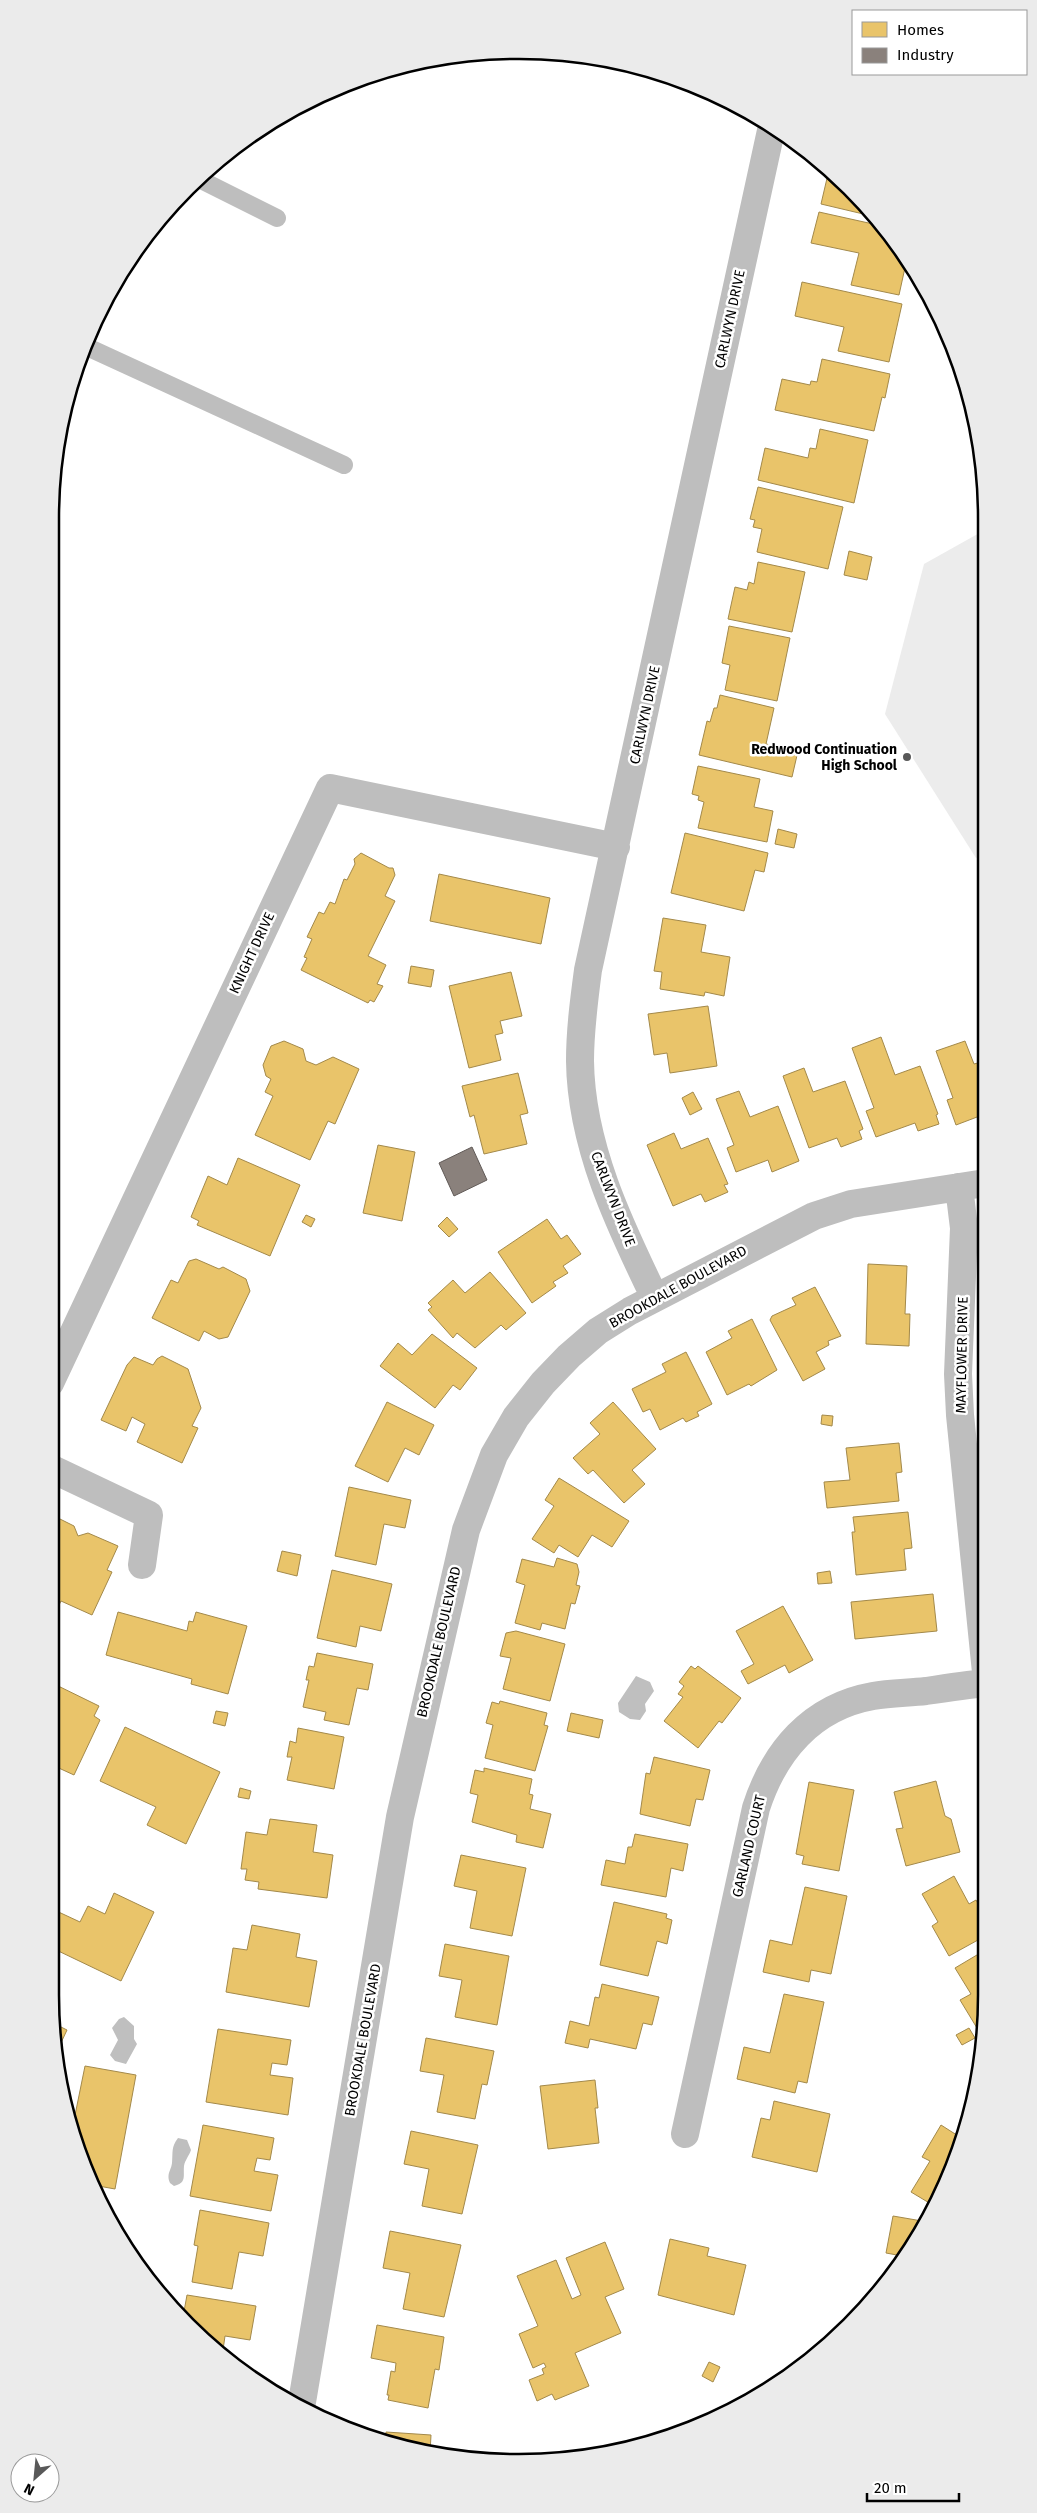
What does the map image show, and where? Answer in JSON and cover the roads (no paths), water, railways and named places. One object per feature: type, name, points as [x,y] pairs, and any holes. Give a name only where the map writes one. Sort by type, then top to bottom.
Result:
[{"type":"street","name":"CARLWYN DRIVE","points":[[655,1298],[613,1208],[596,1160],[585,1111],[580,1062],[588,970],[770,134]]},
{"type":"street","name":"KNIGHT DRIVE","points":[[59,1364],[330,788],[616,847]]},
{"type":"street","name":"BROOKDALE BOULEVARD","points":[[301,2400],[400,1817],[466,1530],[494,1455],[516,1417],[543,1383],[569,1356],[598,1331],[655,1298],[814,1216],[851,1204],[972,1185]]},
{"type":"street","name":"MAYFLOWER DRIVE","points":[[972,1185],[964,1228],[958,1374],[960,1415],[978,1593]]},
{"type":"street","points":[[59,1472],[149,1515],[142,1565]]},
{"type":"street","name":"GARLAND COURT","points":[[685,2134],[756,1808],[764,1783],[776,1761],[789,1743],[806,1726],[826,1713],[846,1704],[871,1696],[978,1684]]},
{"type":"lane","points":[[205,182],[277,218]]},
{"type":"lane","points":[[92,349],[344,465]]},
{"type":"place","name":"Redwood Continuation High School","points":[[907,757]]}]
